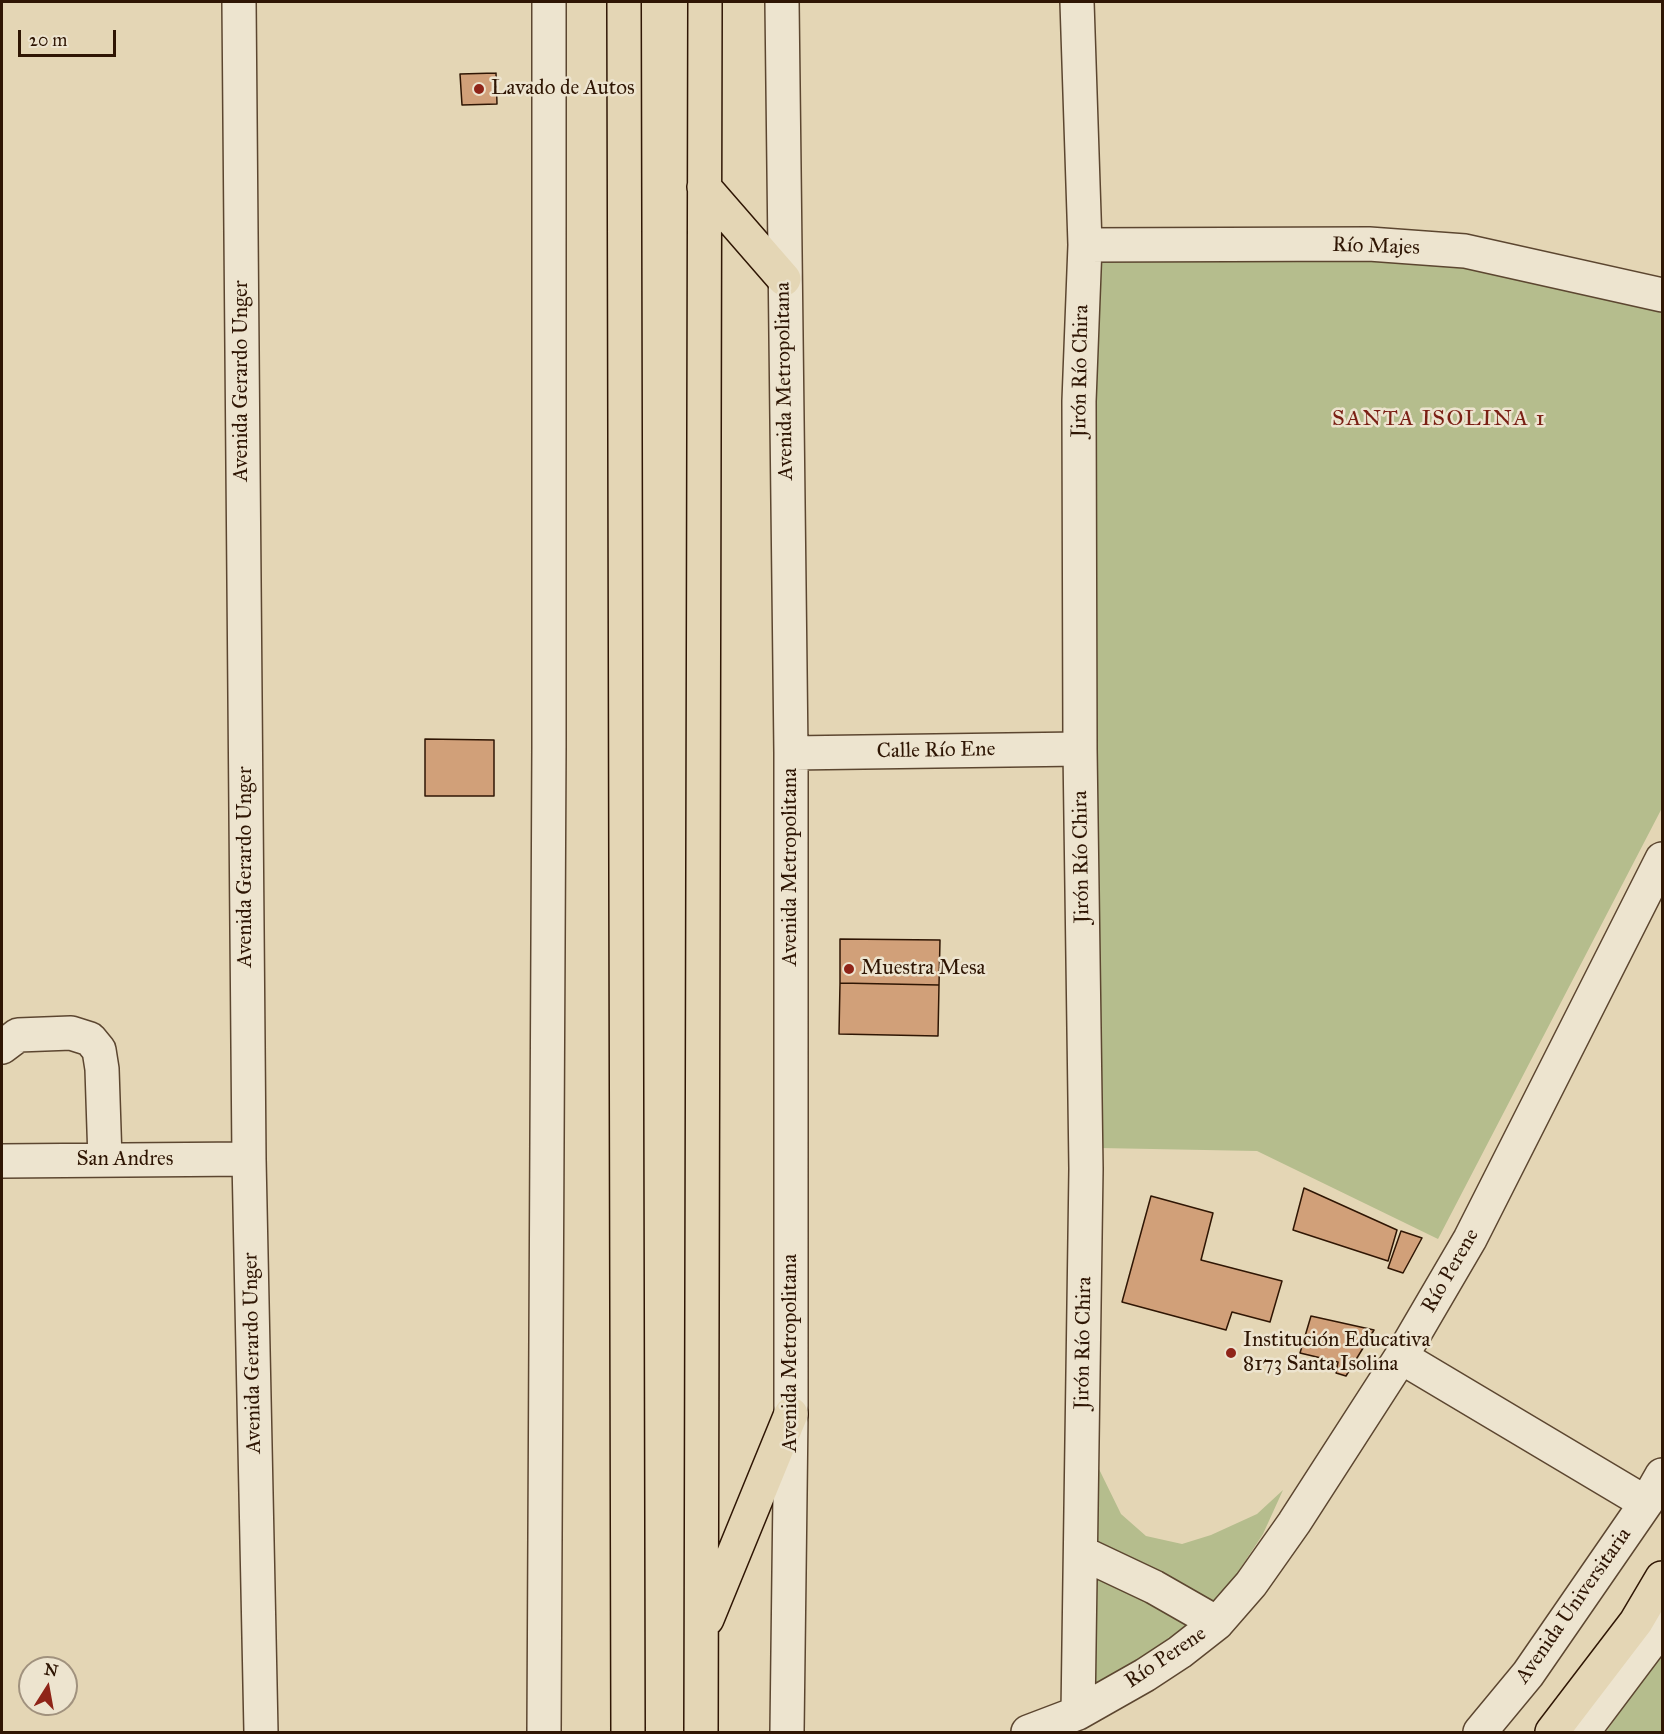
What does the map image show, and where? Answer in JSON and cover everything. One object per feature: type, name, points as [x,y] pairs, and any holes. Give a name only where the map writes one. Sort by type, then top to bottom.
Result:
[{"type":"main road","points":[[624,2],[628,1732]]},
{"type":"main road","points":[[701,1732],[705,2]]},
{"type":"main road","points":[[704,187],[784,279]]},
{"type":"main road","points":[[701,1634],[791,1414]]},
{"type":"main road","points":[[1552,1732],[1636,1622],[1662,1578]]},
{"type":"street","name":"Avenida Gerardo Unger","points":[[239,2],[249,1159],[261,1732]]},
{"type":"street","points":[[544,1732],[549,770],[549,2]]},
{"type":"street","name":"Avenida Metropolitana","points":[[782,2],[791,753],[791,1414],[787,1732]]},
{"type":"street","name":"Jirón Río Chira","points":[[1077,2],[1085,245],[1079,401],[1080,749],[1086,1169],[1078,1713]]},
{"type":"street","name":"Río Majes","points":[[1085,245],[1369,244],[1465,251],[1662,295]]},
{"type":"street","name":"Calle Río Ene","points":[[791,753],[1080,749]]},
{"type":"street","name":"Río Perene","points":[[1028,1732],[1078,1713],[1180,1652],[1217,1623],[1251,1584],[1294,1523],[1401,1357],[1470,1239],[1662,859]]},
{"type":"street","points":[[2,1047],[18,1035],[71,1033],[90,1039],[99,1050],[102,1069],[105,1160]]},
{"type":"street","name":"San Andres","points":[[2,1161],[249,1159]]},
{"type":"street","points":[[1401,1357],[1646,1503]]},
{"type":"street","name":"Avenida Universitaria","points":[[1480,1732],[1528,1674],[1646,1503],[1662,1475]]},
{"type":"street","points":[[1082,1553],[1154,1587],[1217,1623]]},
{"type":"street","points":[[1583,1732],[1662,1627]]},
{"type":"green space","points":[[1094,260],[1432,262],[1583,289],[1662,306],[1662,808],[1438,1239],[1257,1151],[1100,1148]]},
{"type":"green space","points":[[1097,1465],[1121,1514],[1146,1536],[1182,1544],[1211,1535],[1257,1514],[1283,1490],[1263,1534],[1207,1619],[1090,1691]]},
{"type":"green space","points":[[1662,1651],[1662,1729],[1660,1732],[1606,1732]]},
{"type":"building","name":"Lavado de Autos","points":[[496,73],[497,104],[462,105],[460,74]]},
{"type":"building","points":[[425,739],[494,740],[494,796],[425,796]]},
{"type":"building","points":[[840,939],[940,940],[939,985],[840,983]]},
{"type":"building","points":[[840,983],[939,985],[938,1036],[839,1034]]},
{"type":"building","points":[[1304,1188],[1397,1230],[1388,1261],[1293,1230]]},
{"type":"building","points":[[1151,1196],[1213,1213],[1201,1260],[1282,1281],[1270,1322],[1232,1312],[1226,1330],[1122,1302]]},
{"type":"building","points":[[1401,1231],[1422,1238],[1403,1273],[1388,1268]]},
{"type":"building","points":[[1311,1316],[1374,1330],[1346,1376],[1336,1373],[1338,1362],[1300,1353]]},
{"type":"place","name":"Lavado de Autos","points":[[479,89]]},
{"type":"place","name":"Muestra Mesa","points":[[849,969]]},
{"type":"place","name":"Institución Educativa 8173 Santa Isolina","points":[[1231,1353]]},
{"type":"district","name":"SANTA ISOLINA 1","points":[[1439,420]]}]
